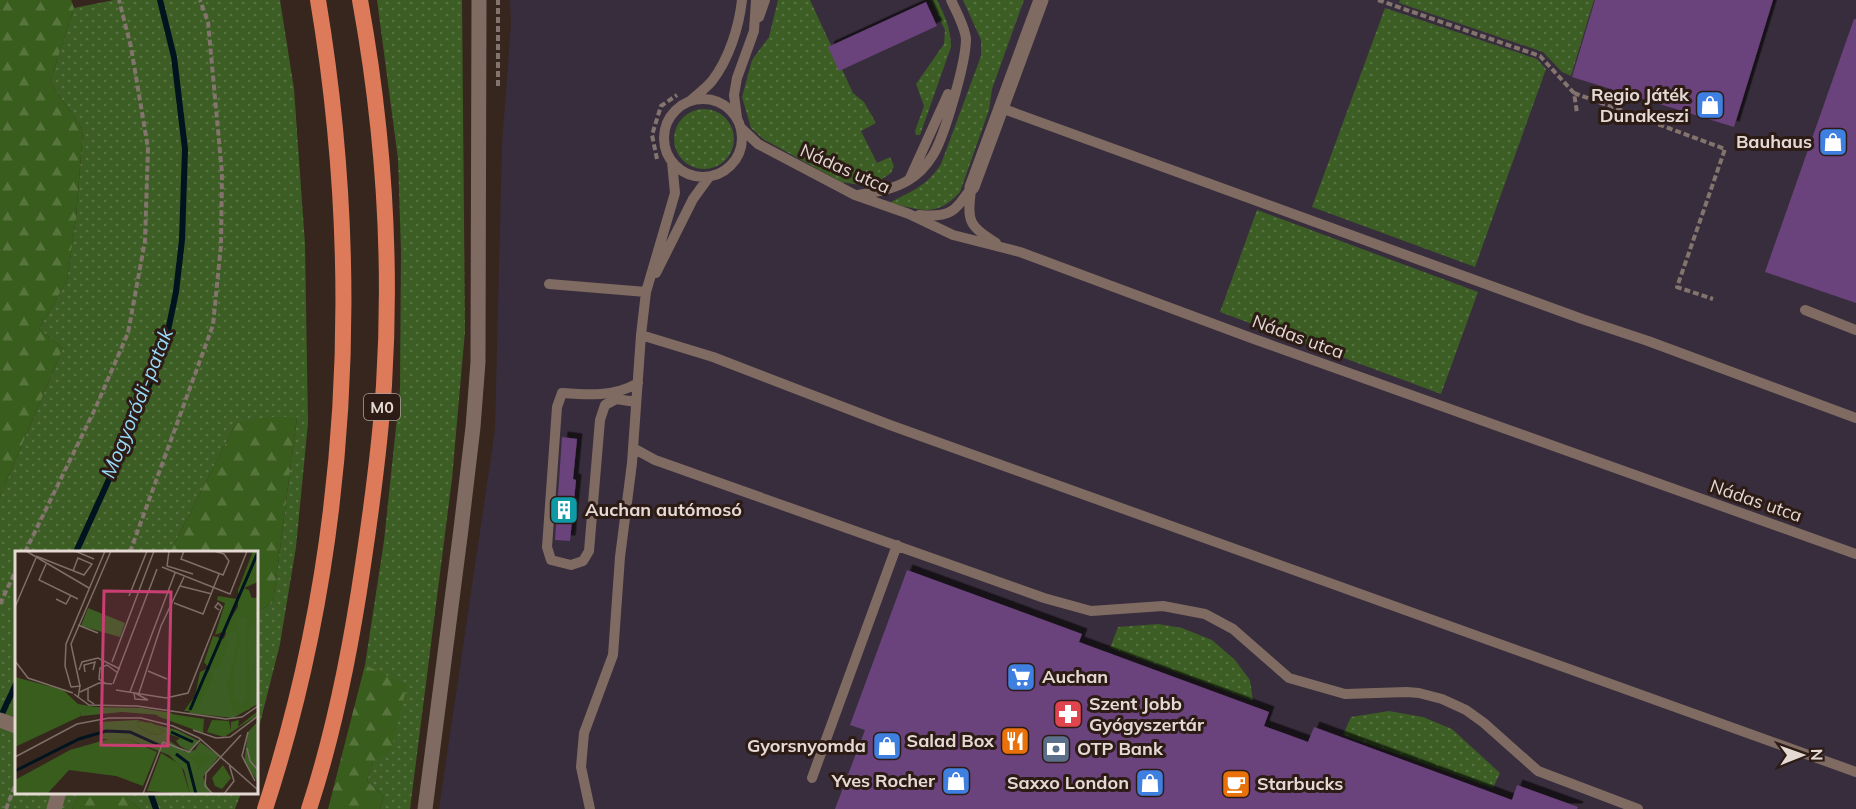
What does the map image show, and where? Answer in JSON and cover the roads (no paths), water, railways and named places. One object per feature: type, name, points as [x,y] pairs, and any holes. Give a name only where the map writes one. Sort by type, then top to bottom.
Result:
[{"type":"highway","name":"M0","points":[[265,809],[305,661],[317,598],[335,476],[339,420],[344,333],[343,243],[332,93],[318,0]]},
{"type":"highway","name":"M0","points":[[309,809],[347,664],[377,468],[384,384],[386,324],[381,161],[373,71],[360,0]]},
{"type":"street","points":[[425,809],[464,506],[478,362],[479,0]]},
{"type":"street","points":[[972,187],[1041,0]]},
{"type":"street","points":[[0,720],[15,726]]},
{"type":"street","points":[[54,809],[58,794]]},
{"type":"lane","points":[[742,0],[740,20],[728,51],[712,81],[690,101],[675,110],[666,124],[664,141],[666,152],[672,162],[689,175],[709,177],[728,170],[742,147],[734,95],[737,78],[765,0]]},
{"type":"lane","points":[[754,31],[756,0]]},
{"type":"lane","points":[[855,195],[886,190],[908,181],[934,154],[965,59],[966,36],[951,0]]},
{"type":"lane","points":[[690,101],[708,99],[719,102],[729,109],[739,123]]},
{"type":"lane","points":[[1001,108],[1856,418]]},
{"type":"lane","name":"Nádas utca","points":[[739,123],[758,144],[855,195],[909,214],[953,235],[1001,247],[1856,554]]},
{"type":"lane","points":[[590,809],[581,767],[584,733],[613,655],[620,557],[633,448],[646,292],[675,193],[672,162]]},
{"type":"lane","points":[[646,292],[693,199],[709,177]]},
{"type":"lane","points":[[909,214],[938,217],[950,212],[959,205],[972,187]]},
{"type":"lane","points":[[972,187],[970,220],[976,229],[1001,247]]},
{"type":"lane","points":[[549,284],[646,292]]},
{"type":"lane","points":[[1805,310],[1856,330]]},
{"type":"lane","points":[[641,335],[713,357],[890,425],[1856,772]]},
{"type":"lane","points":[[636,402],[616,399],[605,405],[600,420],[589,552],[583,561],[571,565],[551,560],[547,547],[557,407],[562,393],[599,395],[626,390],[638,383]]},
{"type":"lane","points":[[633,448],[655,460],[1044,598],[1091,610],[1163,606],[1205,614],[1233,629],[1289,678],[1345,693],[1406,692],[1442,699],[1466,710],[1538,771],[1638,809]]},
{"type":"lane","points":[[813,778],[897,545]]},
{"type":"waterway","name":"Mogyoródi-patak","points":[[76,551],[131,431],[165,345],[176,292],[182,240],[185,149],[174,57],[160,0]]},
{"type":"waterway","name":"Mogyoródi-patak","points":[[0,718],[15,686]]},
{"type":"waterway","points":[[151,794],[156,809]]},
{"type":"place","name":"Regio Játék Dunakeszi","points":[[1710,105]]},
{"type":"place","name":"Bauhaus","points":[[1833,142]]},
{"type":"place","name":"Auchan autómosó","points":[[564,510]]},
{"type":"place","name":"Auchan","points":[[1021,677]]},
{"type":"place","name":"Szent Jobb Gyógyszertár","points":[[1068,714]]},
{"type":"place","name":"Salad Box","points":[[1015,741]]},
{"type":"place","name":"Gyorsnyomda","points":[[887,746]]},
{"type":"place","name":"OTP Bank","points":[[1056,749]]},
{"type":"place","name":"Yves Rocher","points":[[956,781]]},
{"type":"place","name":"Saxxo London","points":[[1150,783]]},
{"type":"place","name":"Starbucks","points":[[1236,784]]}]
